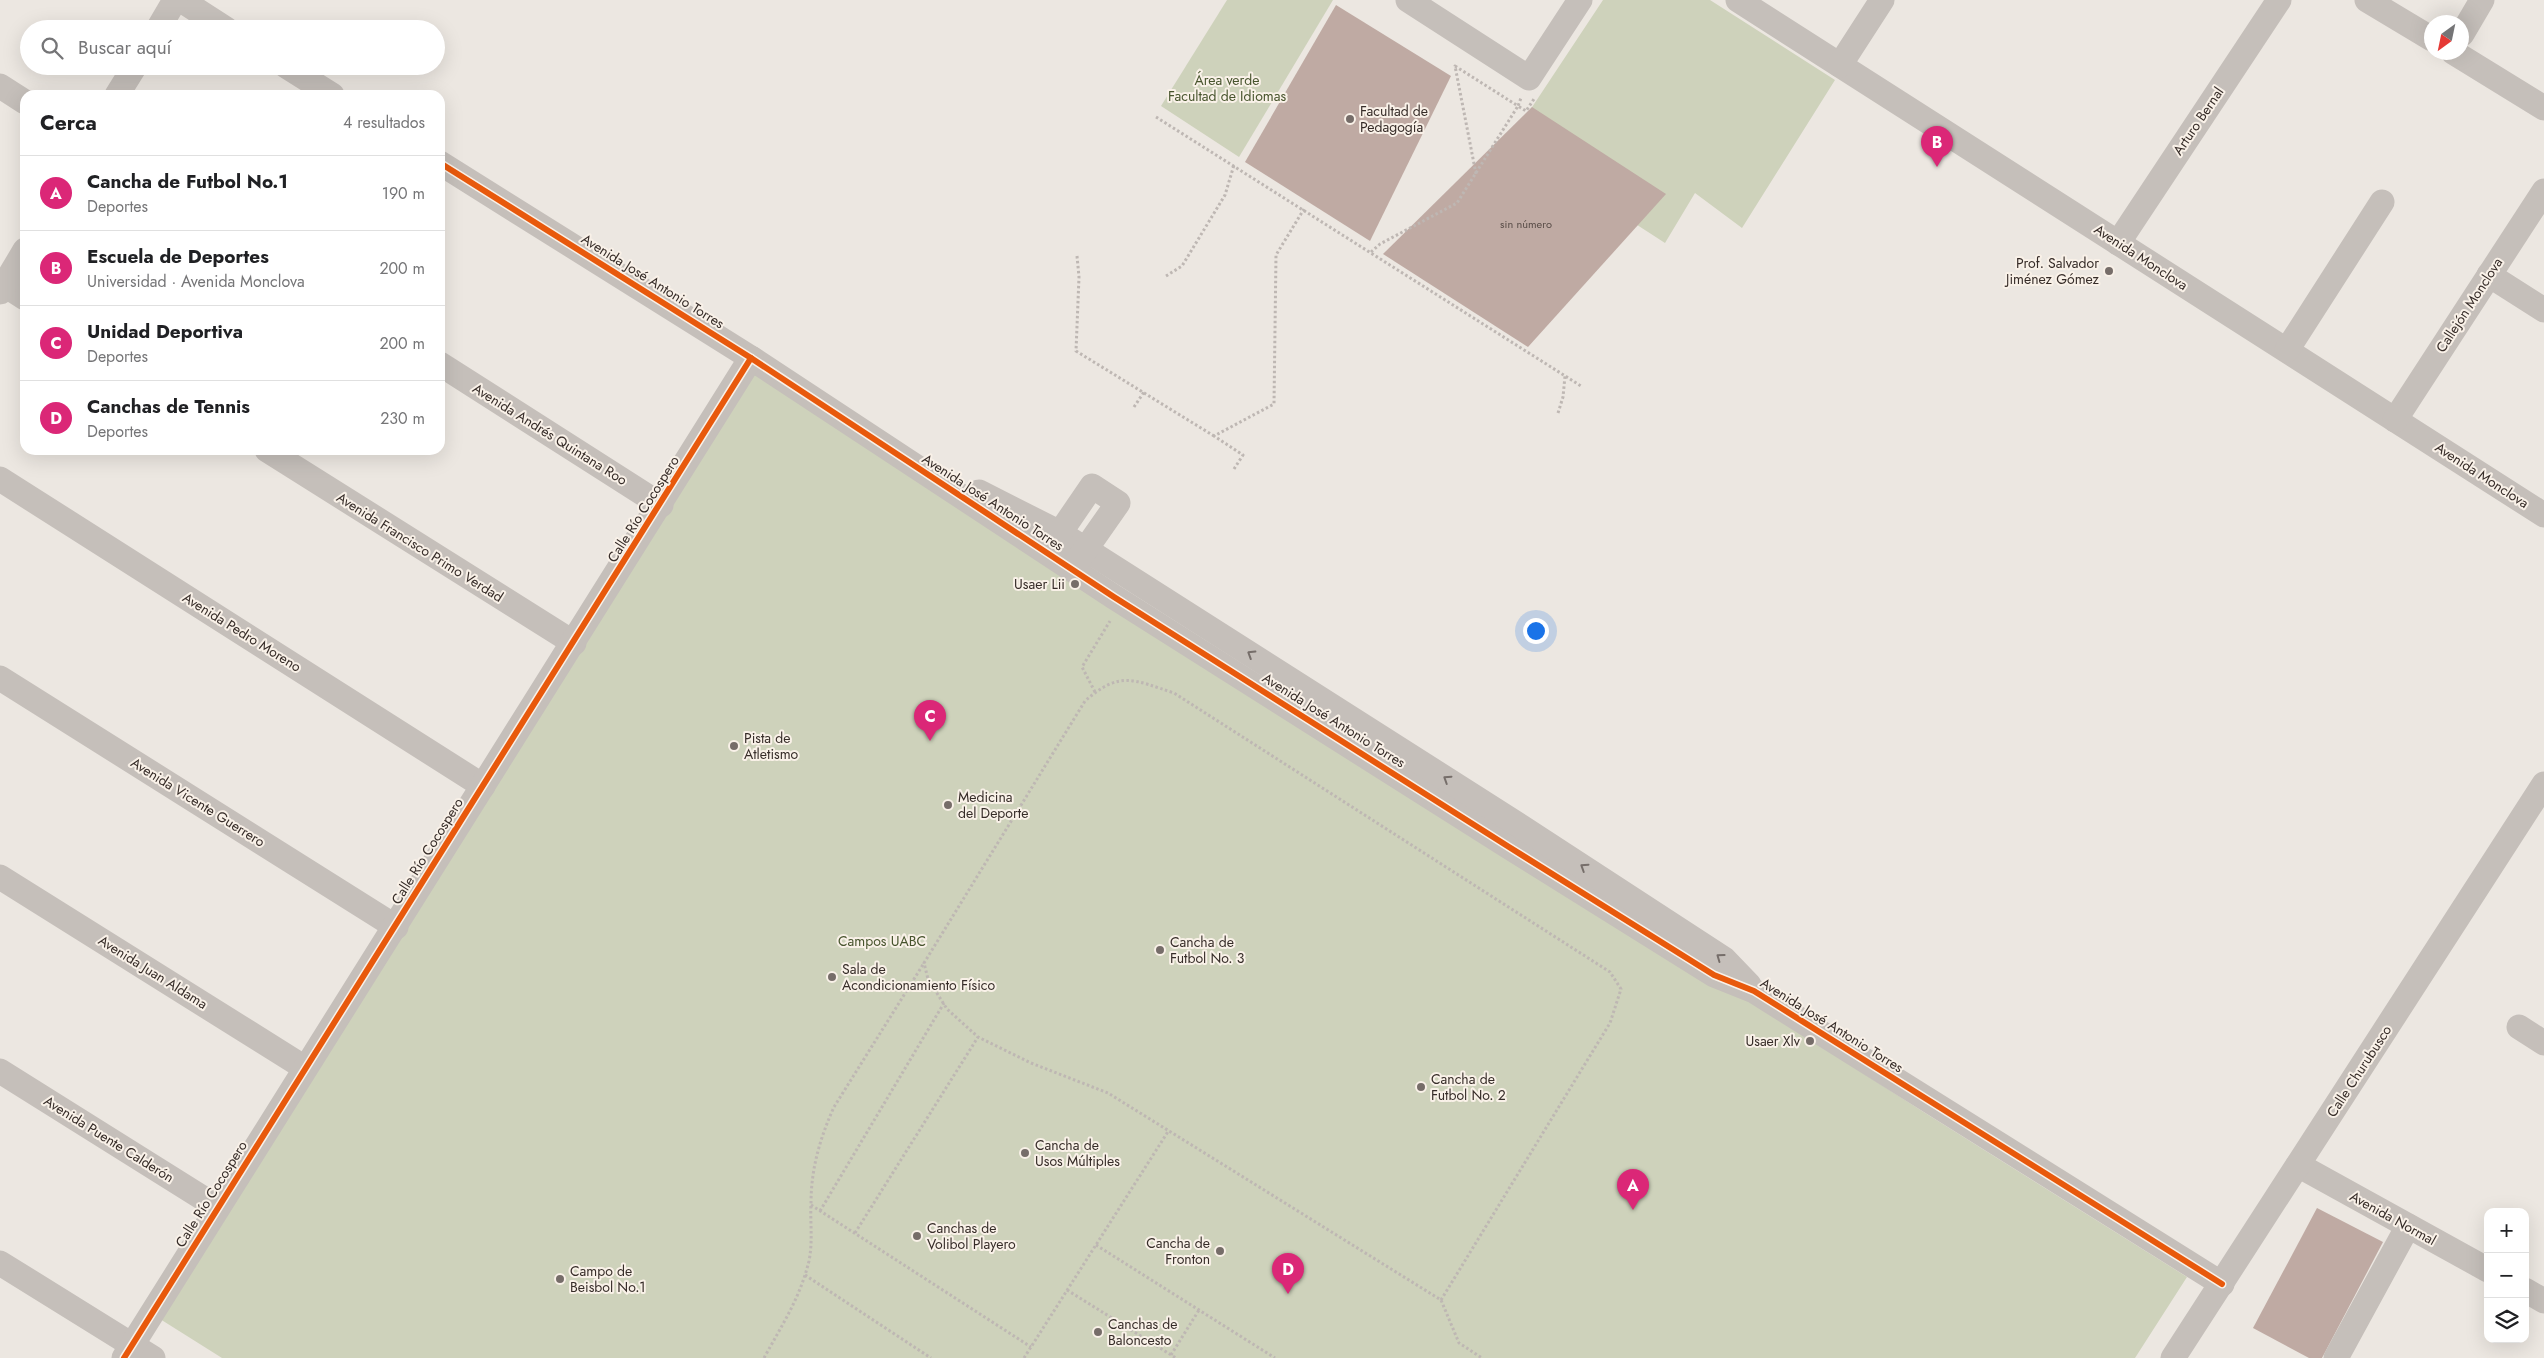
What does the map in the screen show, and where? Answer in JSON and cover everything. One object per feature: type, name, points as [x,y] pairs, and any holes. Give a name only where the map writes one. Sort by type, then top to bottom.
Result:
[{"type":"street","points":[[163,20],[175,0]]},
{"type":"street","points":[[180,0],[212,20]]},
{"type":"street","points":[[1408,0],[1529,78],[1580,0]]},
{"type":"street","name":"Avenida Monclova","points":[[1738,0],[2544,515]]},
{"type":"street","points":[[1840,65],[1882,0]]},
{"type":"street","name":"Arturo Bernal","points":[[2118,243],[2279,0]]},
{"type":"street","points":[[2367,0],[2424,34]]},
{"type":"street","points":[[2469,22],[2482,0]]},
{"type":"street","points":[[2466,60],[2544,108]]},
{"type":"street","points":[[120,90],[129,75]]},
{"type":"street","points":[[300,75],[324,90]]},
{"type":"street","points":[[0,86],[20,99]]},
{"type":"street","name":"Avenida José Antonio Torres","points":[[445,166],[751,358],[915,466],[1053,542],[1312,721],[1515,836]]},
{"type":"street","name":"Callejón Monclova","points":[[2395,420],[2544,190]]},
{"type":"street","points":[[2287,350],[2382,202]]},
{"type":"street","points":[[20,258],[1,286],[20,296]]},
{"type":"street","points":[[2489,275],[2544,310]]},
{"type":"street","name":"Calle Río Cocospero","points":[[136,1354],[217,1207],[574,643],[751,358]]},
{"type":"street","name":"Avenida Andrés Quintana Roo","points":[[445,367],[661,504]]},
{"type":"street","name":"Avenida Francisco Primo Verdad","points":[[275,455],[574,643]]},
{"type":"street","name":"Avenida Pedro Moreno","points":[[0,479],[483,786]]},
{"type":"street","points":[[1053,542],[1092,486],[1118,503],[1078,559]]},
{"type":"street","name":"Avenida José Antonio Torres","points":[[1078,559],[1323,700],[1714,975],[1754,991],[2222,1284]]},
{"type":"street","name":"Avenida Vicente Guerrero","points":[[0,678],[396,926]]},
{"type":"street","points":[[1312,721],[1323,700]]},
{"type":"street","name":"Calle Churubusco","points":[[2173,1358],[2544,784]]},
{"type":"street","name":"Avenida Juan Aldama","points":[[0,876],[305,1068]]},
{"type":"street","points":[[2519,1027],[2544,1042]]},
{"type":"street","name":"Avenida Puente Calderón","points":[[0,1071],[217,1207]]},
{"type":"street","name":"Avenida Normal","points":[[2298,1166],[2484,1268]]},
{"type":"street","points":[[2336,1358],[2408,1226]]},
{"type":"street","points":[[0,1263],[136,1354]]},
{"type":"street","points":[[2529,1292],[2544,1301]]},
{"type":"path","points":[[1476,175],[1455,66],[1526,111],[1536,95]]},
{"type":"path","points":[[1370,252],[1458,203],[1518,106]]},
{"type":"path","points":[[1156,117],[1304,209],[1580,386]]},
{"type":"path","points":[[1166,276],[1182,266],[1225,195],[1234,165]]},
{"type":"path","points":[[1214,436],[1274,404],[1276,255],[1304,209]]},
{"type":"path","points":[[1077,256],[1079,277],[1076,351],[1243,455],[1234,468]]},
{"type":"path","points":[[1558,413],[1563,397],[1565,376]]},
{"type":"path","points":[[1134,407],[1144,392]]},
{"type":"path","points":[[1095,692],[1082,667],[1111,620]]},
{"type":"path","points":[[764,1358],[797,1301],[805,1275],[813,1234],[810,1204],[812,1172],[824,1130],[834,1107],[1085,701],[1103,686],[1132,679],[1174,693],[1610,972],[1621,989],[1610,1024],[1441,1300]]},
{"type":"path","points":[[924,963],[928,979],[944,1003],[978,1037],[1031,1064],[1108,1093],[1441,1300],[1459,1343],[1482,1358]]},
{"type":"path","points":[[820,1211],[944,1003]]},
{"type":"path","points":[[855,1233],[978,1037]]},
{"type":"path","points":[[1024,1358],[1168,1130]]},
{"type":"path","points":[[810,1204],[1031,1347]]},
{"type":"path","points":[[1096,1245],[1275,1358]]},
{"type":"path","points":[[805,1275],[931,1358]]},
{"type":"path","points":[[1067,1290],[1176,1358]]},
{"type":"path","points":[[1170,1354],[1199,1310]]},
{"type":"green space","name":"Área verde Facultad de Idiomas","points":[[1227,0],[1333,0],[1239,157],[1161,106]]},
{"type":"green space","points":[[1603,0],[1710,0],[1835,80],[1742,228],[1695,193],[1665,243],[1509,142]]},
{"type":"green space","name":"Campos UABC","points":[[751,360],[1922,1111],[2187,1277],[2135,1358],[222,1358],[160,1319]]},
{"type":"building","name":"Facultad de Pedagogía","points":[[1336,5],[1451,76],[1370,241],[1245,162]]},
{"type":"building","points":[[1532,107],[1666,194],[1528,347],[1383,254]]},
{"type":"building","points":[[2317,1208],[2383,1242],[2322,1358],[2309,1358],[2253,1328]]},
{"type":"cycle path","points":[[445,166],[751,358],[1114,597],[1509,847],[1714,975],[1754,991],[2222,1284]]},
{"type":"cycle path","points":[[124,1358],[751,358]]},
{"type":"place","name":"Facultad de Pedagogía","points":[[1350,119]]},
{"type":"place","name":"Escuela de Deportes","points":[[1937,167]]},
{"type":"place","name":"Prof. Salvador Jiménez Gómez","points":[[2109,271]]},
{"type":"place","name":"Usaer Lii","points":[[1075,584]]},
{"type":"place","name":"Unidad Deportiva","points":[[930,741]]},
{"type":"place","name":"Pista de Atletismo","points":[[734,746]]},
{"type":"place","name":"Medicina del Deporte","points":[[948,805]]},
{"type":"place","name":"Cancha de Futbol No. 3","points":[[1160,950]]},
{"type":"place","name":"Sala de Acondicionamiento Físico","points":[[832,977]]},
{"type":"place","name":"Usaer Xlv","points":[[1810,1041]]},
{"type":"place","name":"Cancha de Futbol No. 2","points":[[1421,1087]]},
{"type":"place","name":"Cancha de Usos Múltiples","points":[[1025,1153]]},
{"type":"place","name":"Cancha de Futbol No.1","points":[[1633,1210]]},
{"type":"place","name":"Canchas de Volibol Playero","points":[[917,1236]]},
{"type":"place","name":"Cancha de Fronton","points":[[1220,1251]]},
{"type":"place","name":"Campo de Beisbol No.1","points":[[560,1279]]},
{"type":"place","name":"Canchas de Tennis","points":[[1288,1294]]},
{"type":"place","name":"Canchas de Baloncesto","points":[[1098,1332]]}]
